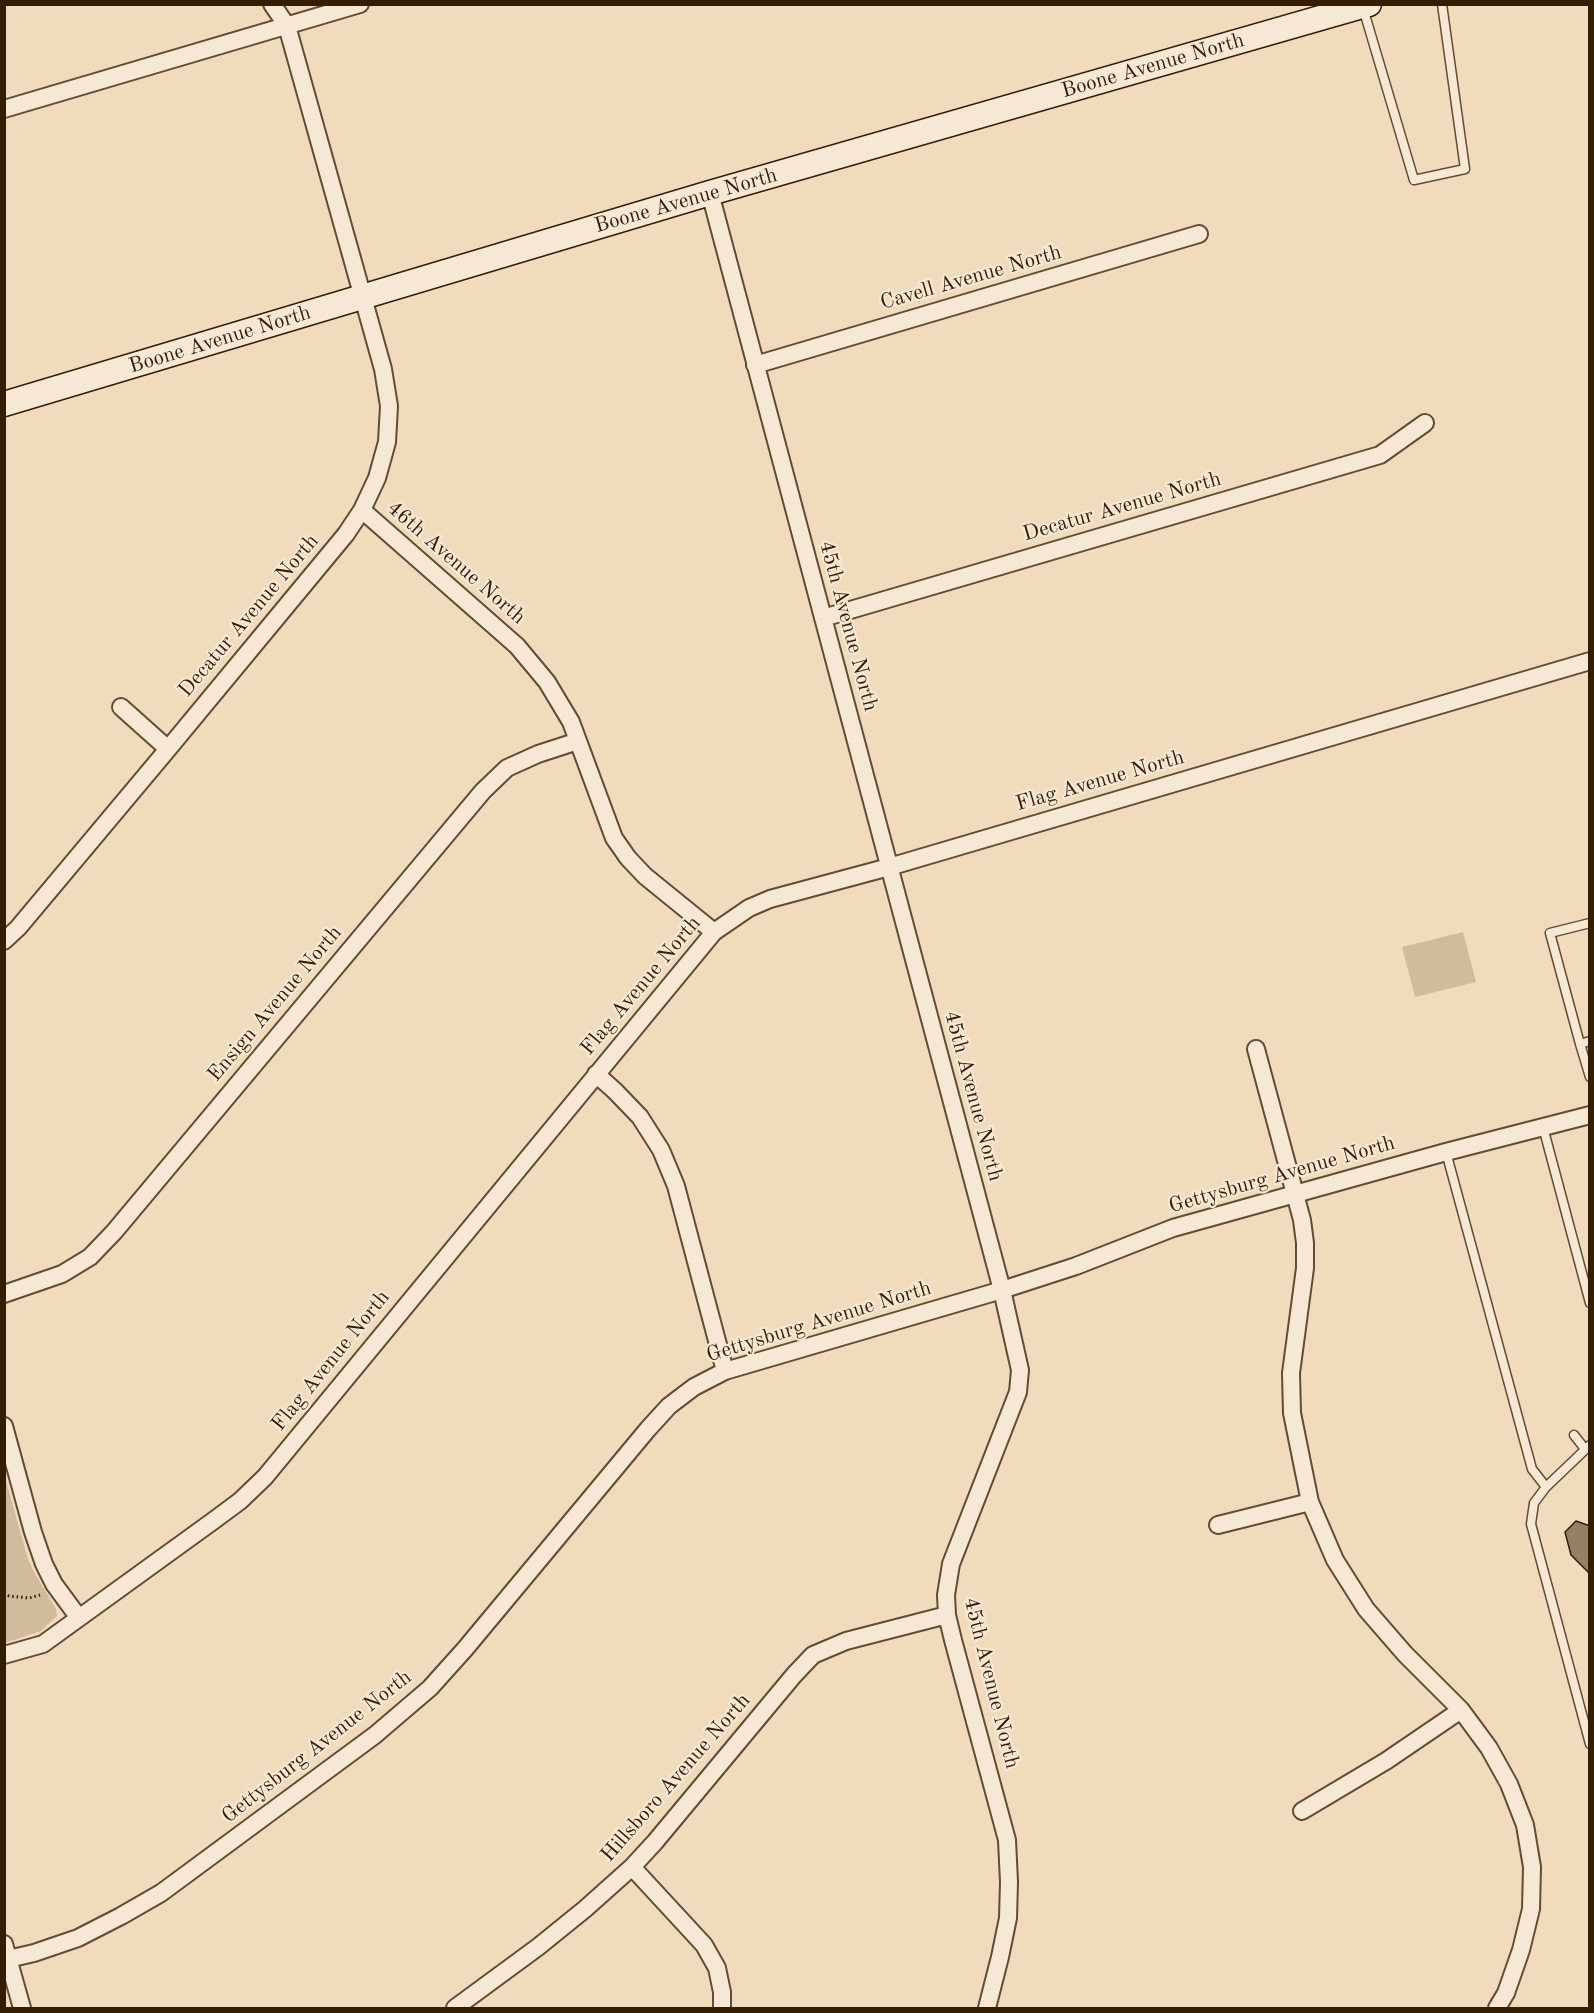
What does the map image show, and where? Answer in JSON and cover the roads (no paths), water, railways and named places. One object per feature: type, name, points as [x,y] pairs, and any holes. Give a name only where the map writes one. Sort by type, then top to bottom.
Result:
[{"type":"street","name":"46th Avenue North","points":[[272,4],[287,26],[383,369],[389,406],[387,442],[377,478],[362,510],[517,646],[547,682],[571,722],[614,838],[645,876],[714,932]]},
{"type":"street","points":[[4,109],[360,4]]},
{"type":"street","name":"Boone Avenue North","points":[[4,404],[710,193],[1366,5]]},
{"type":"street","name":"45th Avenue North","points":[[710,193],[1002,1290],[1020,1370],[1018,1392],[951,1564],[946,1595],[947,1615],[1006,1840],[1009,1882],[1008,1918],[987,2008]]},
{"type":"street","name":"Cavell Avenue North","points":[[755,365],[1200,234]]},
{"type":"street","name":"Decatur Avenue North","points":[[823,618],[1380,455],[1425,423]]},
{"type":"street","name":"Decatur Avenue North","points":[[4,941],[18,928],[168,749],[346,534],[362,510]]},
{"type":"street","name":"Flag Avenue North","points":[[4,1655],[43,1644],[240,1501],[265,1477],[714,932],[749,908],[770,899],[889,867],[1590,661]]},
{"type":"street","points":[[121,706],[168,749]]},
{"type":"street","name":"Ensign Avenue North","points":[[4,1294],[62,1274],[90,1257],[130,1214],[483,791],[507,768],[538,754],[578,741]]},
{"type":"street","points":[[1256,1049],[1295,1194],[1305,1243],[1305,1268],[1291,1373],[1292,1413],[1310,1502],[1335,1560],[1366,1609],[1405,1654],[1461,1710],[1489,1748],[1509,1784],[1525,1825],[1532,1867],[1531,1909],[1506,1993],[1497,2008]]},
{"type":"street","points":[[596,1074],[615,1090],[640,1117],[665,1159],[676,1186],[725,1371]]},
{"type":"street","name":"Gettysburg Avenue North","points":[[6,1954],[34,1953],[78,1938],[121,1917],[161,1893],[375,1735],[430,1688],[444,1673],[669,1406],[694,1387],[725,1371],[1076,1266],[1173,1228],[1446,1152],[1590,1115]]},
{"type":"street","points":[[4,1426],[44,1564],[54,1584],[79,1618]]},
{"type":"street","points":[[1218,1525],[1310,1502]]},
{"type":"street","name":"Hillsboro Avenue North","points":[[455,2008],[538,1947],[632,1867],[813,1655],[846,1641],[947,1615]]},
{"type":"street","points":[[1302,1811],[1386,1761],[1461,1710]]},
{"type":"street","points":[[632,1867],[704,1945],[717,1968],[722,1992],[722,2008]]},
{"type":"street","points":[[6,1954],[22,2008]]},
{"type":"lane","points":[[1366,5],[1414,180],[1466,169],[1442,4]]},
{"type":"lane","points":[[1590,923],[1550,933],[1585,1042],[1590,1077]]},
{"type":"lane","points":[[1543,1127],[1589,1298]]},
{"type":"lane","points":[[1446,1152],[1532,1469],[1546,1487]]},
{"type":"lane","points":[[1574,1435],[1587,1447],[1546,1487],[1534,1503],[1531,1524],[1590,1744]]}]
